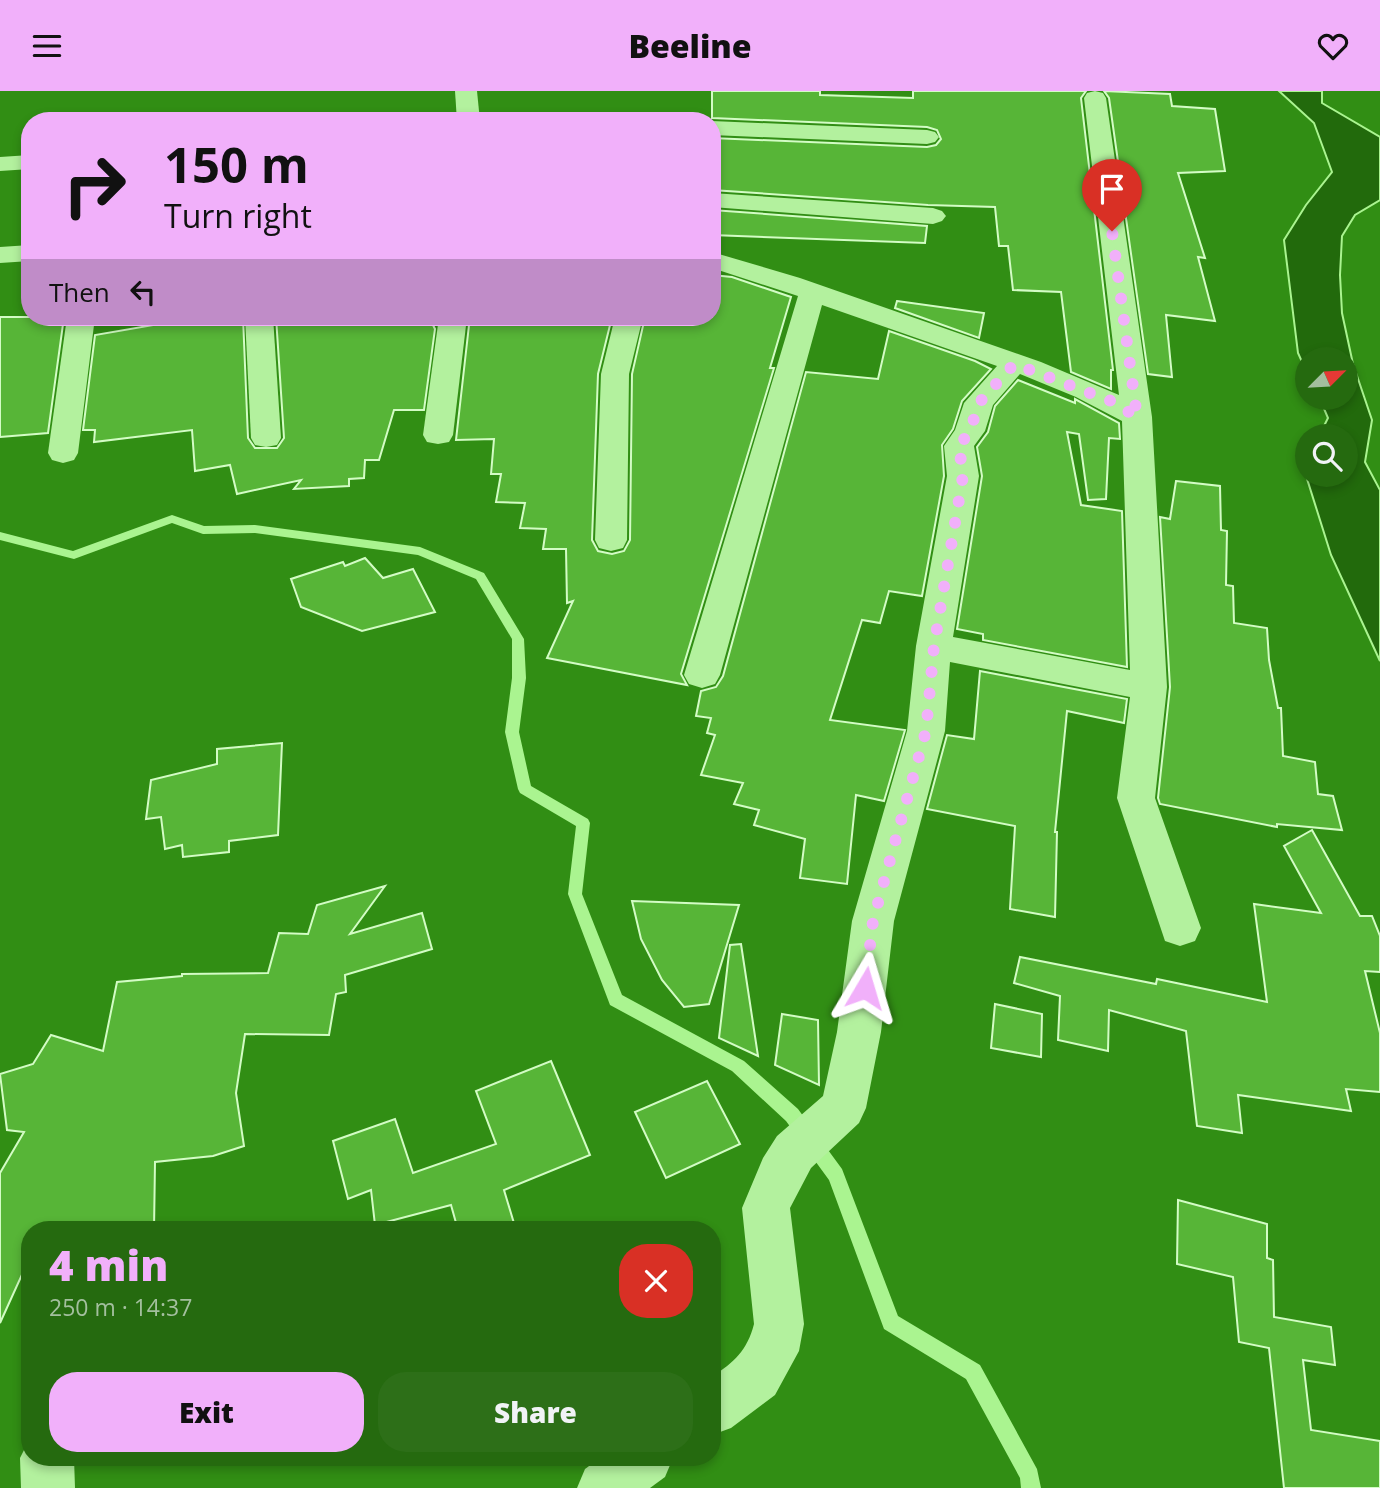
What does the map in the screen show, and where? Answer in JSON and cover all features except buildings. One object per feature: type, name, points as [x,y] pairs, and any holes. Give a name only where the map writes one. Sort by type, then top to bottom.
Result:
[{"type":"street","points":[[467,91],[468,112]]},
{"type":"street","points":[[1095,98],[1137,417],[1149,687],[1136,798],[1180,928]]},
{"type":"street","points":[[721,128],[926,137]]},
{"type":"street","points":[[0,163],[21,162]]},
{"type":"street","points":[[721,201],[933,216]]},
{"type":"street","points":[[0,255],[21,254]]},
{"type":"street","points":[[721,262],[759,272],[812,294],[1014,364],[1111,401],[1137,417]]},
{"type":"street","points":[[702,675],[812,294]]},
{"type":"street","points":[[63,453],[80,326]]},
{"type":"street","points":[[260,326],[267,438]]},
{"type":"street","points":[[438,435],[452,326]]},
{"type":"street","points":[[611,540],[615,374],[627,326]]},
{"type":"street","points":[[721,1403],[757,1377],[773,1351],[779,1324],[766,1207],[779,1174],[794,1152],[843,1108],[859,1032],[873,921],[926,731],[934,646],[963,476],[959,446],[970,431],[979,403],[1014,364]]},
{"type":"street","points":[[934,646],[1149,687]]},
{"type":"street","points":[[47,1466],[48,1488]]},
{"type":"street","points":[[604,1488],[635,1466]]},
{"type":"shaded area","points":[[1279,91],[1322,91],[1322,103],[1380,137],[1380,200],[1355,215],[1342,236],[1342,313],[1349,347],[1297,347],[1284,240],[1306,205],[1332,172],[1314,123]]},
{"type":"shaded area","points":[[1358,379],[1372,420],[1365,462],[1380,490],[1380,661],[1331,555],[1310,487],[1358,487],[1358,424],[1325,424],[1328,418],[1325,410],[1358,410]]},
{"type":"waterway","points":[[0,536],[74,555],[172,519],[203,530],[255,529],[420,551],[480,576],[518,639],[519,678],[512,732],[525,789],[583,823],[575,894],[616,1000],[738,1066],[792,1115],[836,1175],[891,1322],[973,1372],[1030,1476],[1031,1488]]},
{"type":"route","points":[[865,988],[873,921],[926,731],[934,646],[963,476],[959,446],[970,431],[979,403],[1014,364],[1111,401],[1137,417],[1112,231]]}]
